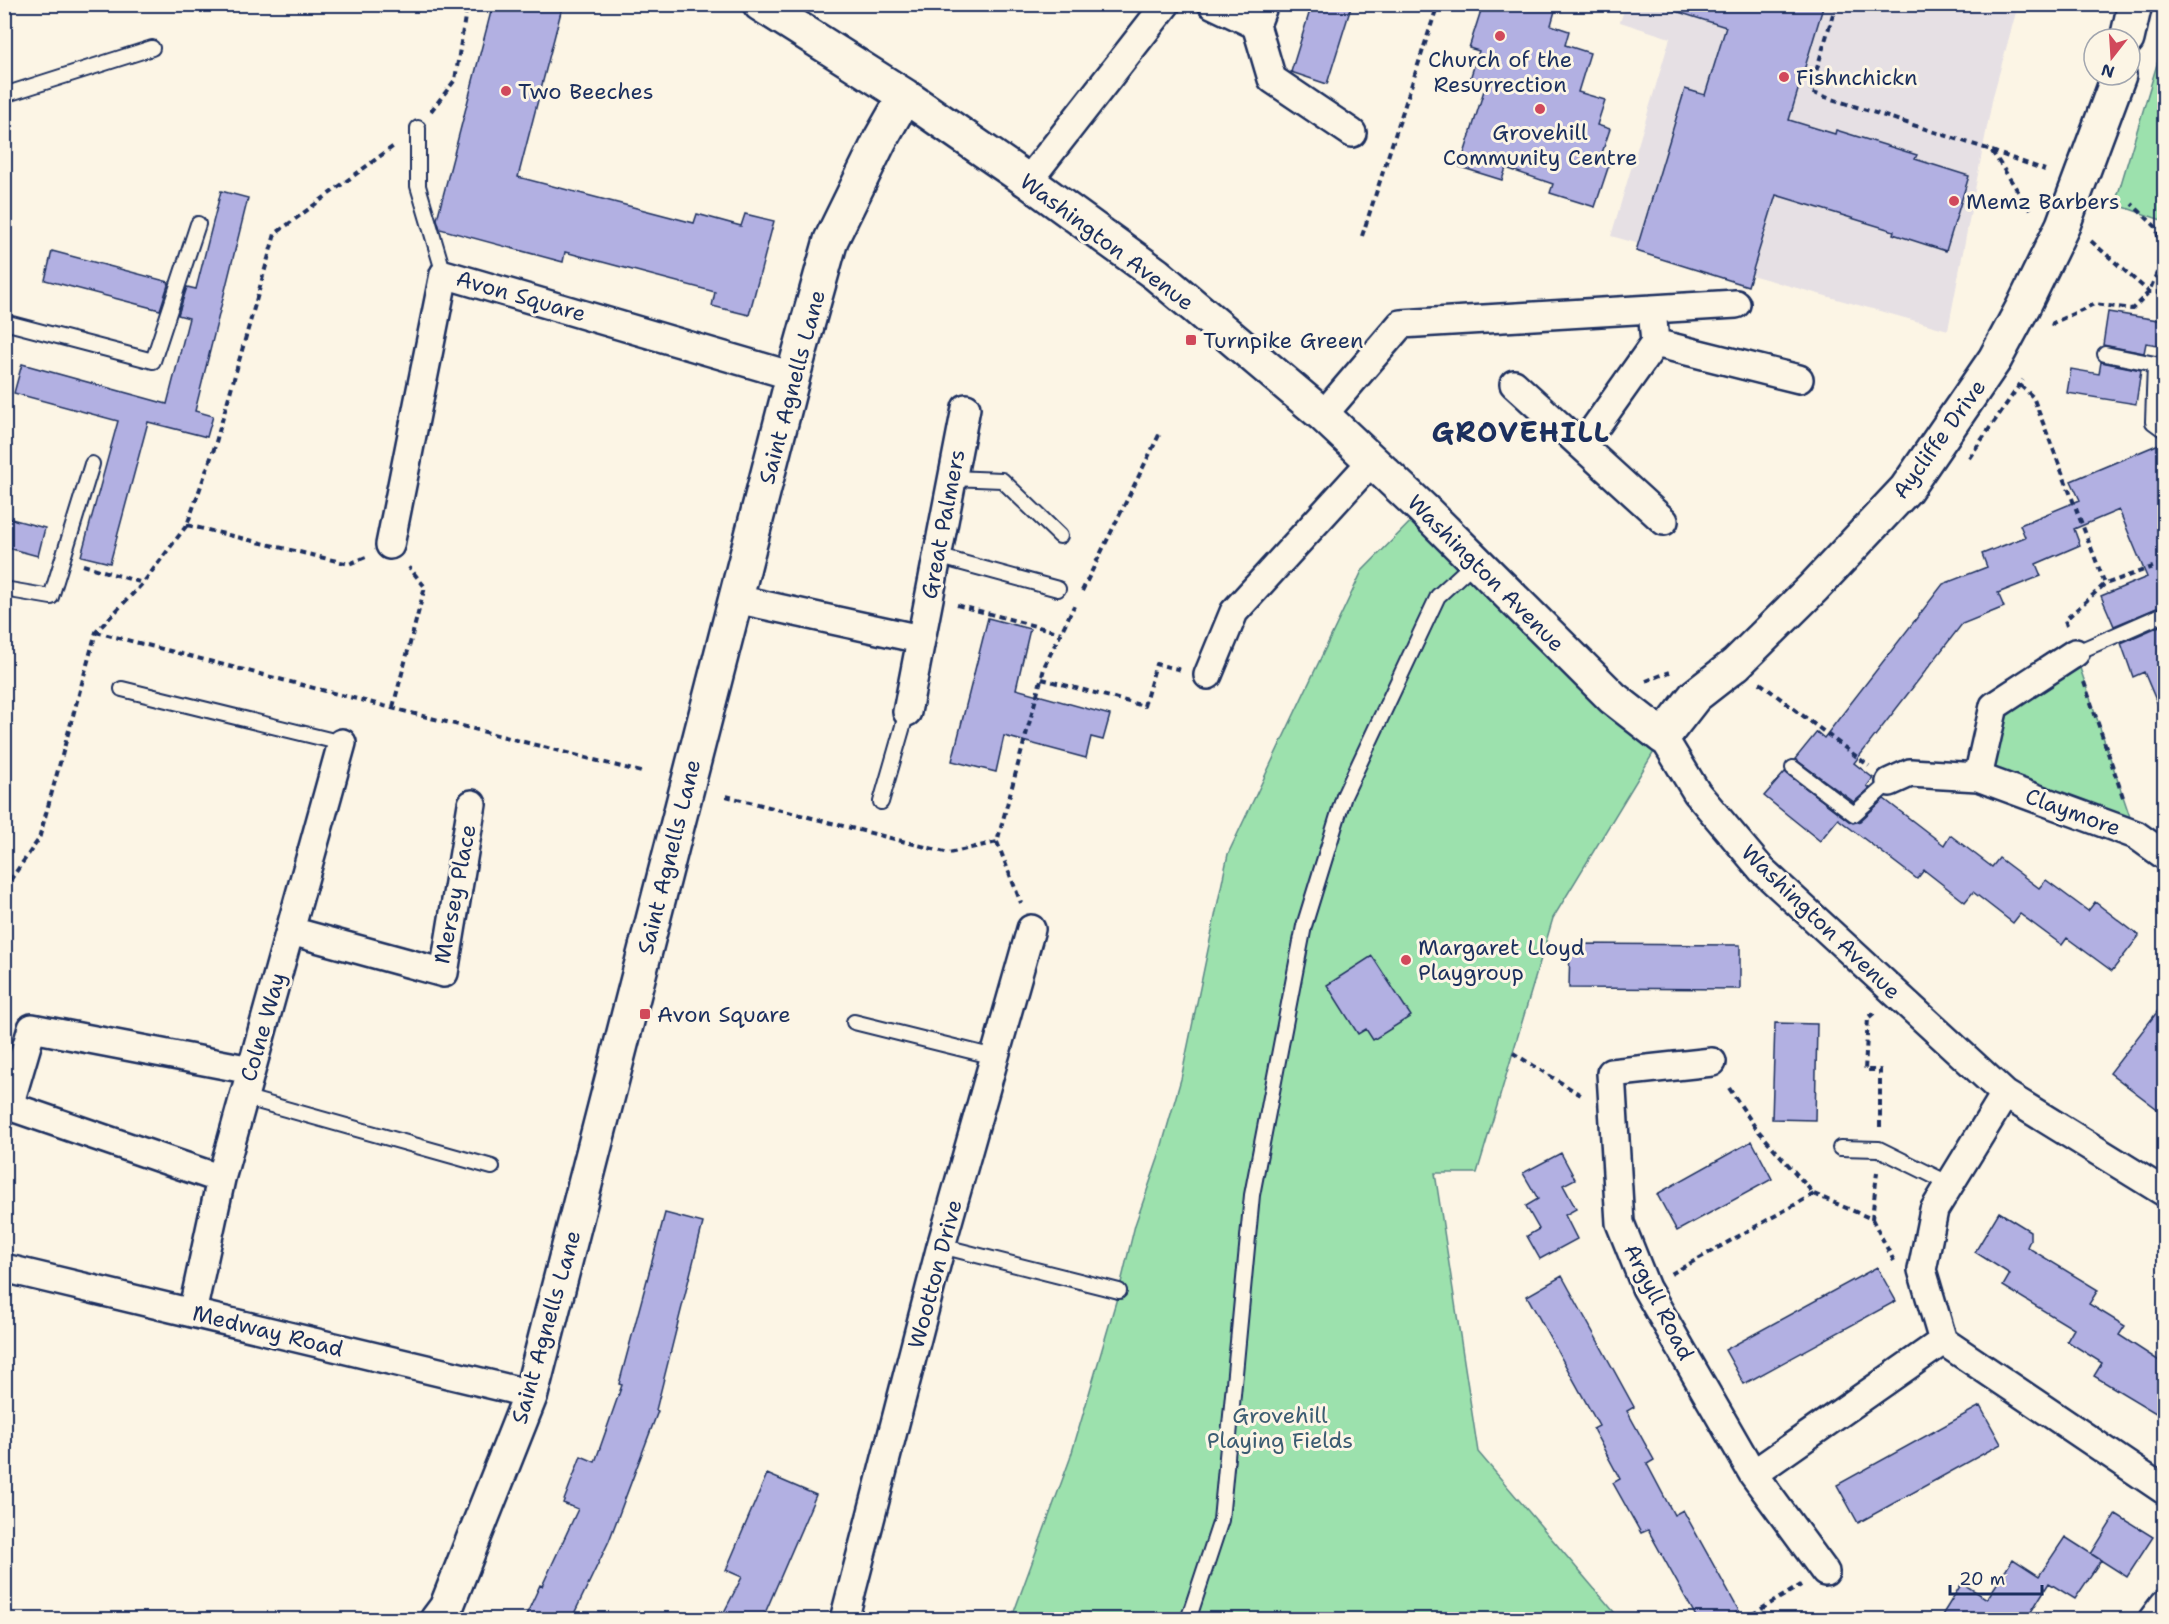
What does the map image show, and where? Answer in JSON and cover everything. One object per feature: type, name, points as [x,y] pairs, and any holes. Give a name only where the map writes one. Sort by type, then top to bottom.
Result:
[{"type":"street","name":"Washington Avenue","points":[[760,4],[905,96],[1028,181],[1156,274],[1323,415],[1423,508],[1474,562],[1613,698],[1663,737],[1697,793],[1762,870],[1896,994],[2006,1094],[2164,1192]]},
{"type":"street","points":[[1028,181],[1166,4]]},
{"type":"street","points":[[1212,4],[1260,15],[1272,79],[1352,133]]},
{"type":"street","points":[[2130,27],[2135,4]]},
{"type":"street","name":"Aycliffe Drive","points":[[1663,737],[1695,696],[1736,664],[1814,587],[1906,489],[1995,358],[2063,225],[2114,87]]},
{"type":"street","name":"Saint Agnells Lane","points":[[437,1620],[446,1608],[531,1394],[793,376],[831,240],[880,140],[905,96]]},
{"type":"street","name":"Avon Square","points":[[390,545],[444,274],[793,376]]},
{"type":"street","points":[[1323,415],[1401,324],[1736,304]]},
{"type":"street","points":[[1582,446],[1655,343],[1652,309]]},
{"type":"street","points":[[1655,343],[1799,379]]},
{"type":"street","points":[[1514,384],[1664,521]]},
{"type":"street","name":"Great Palmers","points":[[907,712],[966,408]]},
{"type":"street","points":[[1208,675],[1234,612],[1371,462]]},
{"type":"street","points":[[736,598],[920,639]]},
{"type":"street","points":[[1978,777],[1994,706],[2074,653]]},
{"type":"street","name":"Colne Way","points":[[192,1313],[221,1179],[342,743]]},
{"type":"street","name":"Claymore","points":[[1890,782],[1910,773],[1978,777],[2136,835],[2164,855]]},
{"type":"street","name":"Mersey Place","points":[[291,931],[444,973],[472,804]]},
{"type":"street","name":"Wootton Drive","points":[[844,1620],[941,1246],[1031,929]]},
{"type":"street","points":[[221,1179],[7,1105],[32,1028],[250,1070]]},
{"type":"street","name":"Argyll Road","points":[[1712,1062],[1611,1073],[1620,1223],[1646,1288],[1753,1474],[1825,1572]]},
{"type":"street","points":[[2006,1094],[1934,1210],[1922,1269],[1943,1341],[2164,1491]]},
{"type":"street","name":"Medway Road","points":[[4,1268],[531,1394]]},
{"type":"street","points":[[1753,1474],[1943,1341]]},
{"type":"street","points":[[2152,1620],[2164,1604]]},
{"type":"lane","points":[[4,95],[152,48]]},
{"type":"lane","points":[[418,128],[417,186],[444,274]]},
{"type":"lane","points":[[4,322],[153,361],[198,224]]},
{"type":"lane","points":[[2105,354],[2155,364],[2153,422],[2164,430]]},
{"type":"lane","points":[[4,589],[51,597],[92,464]]},
{"type":"lane","points":[[951,478],[1002,480],[1060,536]]},
{"type":"lane","points":[[937,556],[1058,589]]},
{"type":"lane","points":[[1188,1620],[1221,1520],[1252,1195],[1304,926],[1344,795],[1438,596],[1474,562]]},
{"type":"lane","points":[[2074,653],[2164,614]]},
{"type":"lane","points":[[122,689],[342,743]]},
{"type":"lane","points":[[881,802],[907,712]]},
{"type":"lane","points":[[1793,768],[1854,814],[1890,782]]},
{"type":"lane","points":[[854,1022],[995,1057]]},
{"type":"lane","points":[[243,1097],[492,1167]]},
{"type":"lane","points":[[1840,1148],[1880,1149],[1950,1184]]},
{"type":"lane","points":[[941,1246],[1119,1291]]},
{"type":"path","points":[[4,890],[39,839],[96,632],[142,583],[187,525],[214,449],[275,234],[418,128],[455,80],[467,4]]},
{"type":"path","points":[[1362,236],[1438,4]]},
{"type":"path","points":[[1836,4],[1810,92],[1991,150],[2045,170]]},
{"type":"path","points":[[1991,150],[2031,211]]},
{"type":"path","points":[[2132,204],[2156,226],[2163,258],[2149,292]]},
{"type":"path","points":[[2090,240],[2149,292],[2164,292]]},
{"type":"path","points":[[1995,358],[2032,397],[2105,584]]},
{"type":"path","points":[[1031,929],[997,842],[1045,665],[1161,431]]},
{"type":"path","points":[[187,525],[349,564],[390,545],[425,587],[393,707]]},
{"type":"path","points":[[63,559],[142,583]]},
{"type":"path","points":[[2136,835],[2074,653],[2065,620],[2105,584],[2164,563]]},
{"type":"path","points":[[953,604],[1061,633]]},
{"type":"path","points":[[96,632],[645,773]]},
{"type":"path","points":[[1042,679],[1144,706],[1155,664],[1208,675]]},
{"type":"path","points":[[1736,664],[1890,782]]},
{"type":"path","points":[[726,796],[949,853],[997,842]]},
{"type":"path","points":[[1896,994],[1868,1018],[1865,1070],[1880,1070],[1880,1149],[1872,1219],[1901,1275],[1922,1269]]},
{"type":"path","points":[[1513,1053],[1613,1115]]},
{"type":"path","points":[[1712,1062],[1755,1127],[1814,1194],[1872,1219]]},
{"type":"path","points":[[1646,1288],[1814,1194]]},
{"type":"path","points":[[1743,1620],[1825,1572]]},
{"type":"shaded area","points":[[1626,5],[2018,5],[1993,96],[1948,330],[1611,236],[1670,38],[1620,22]]},
{"type":"green space","points":[[2164,41],[2164,221],[2115,204]]},
{"type":"green space","name":"Grovehill Playing Fields","points":[[1423,509],[1663,737],[1553,918],[1477,1173],[1435,1173],[1478,1452],[1620,1619],[1011,1620],[1070,1459],[1119,1291],[1135,1225],[1158,1159],[1181,1079],[1228,854],[1362,571]]},
{"type":"green space","points":[[2075,653],[2136,835],[1978,777],[1994,706]]},
{"type":"building","name":"Two Beeches","points":[[493,4],[563,4],[518,177],[694,223],[697,214],[741,226],[745,214],[774,221],[749,315],[712,306],[715,292],[565,252],[563,262],[440,229],[437,219]]},
{"type":"building","points":[[1312,4],[1352,4],[1327,84],[1291,72]]},
{"type":"building","name":"Grovehill Community Centre","points":[[1483,4],[1557,4],[1551,25],[1569,31],[1565,45],[1590,53],[1578,92],[1605,100],[1597,125],[1610,129],[1600,159],[1610,162],[1595,207],[1550,193],[1553,184],[1506,168],[1502,180],[1460,167],[1486,84],[1470,79],[1479,51],[1469,48]]},
{"type":"building","points":[[1673,4],[1824,4],[1789,120],[1835,134],[1836,130],[1917,155],[1915,159],[1969,176],[1946,251],[1893,234],[1894,231],[1776,195],[1748,286],[1636,251],[1685,89],[1705,95],[1726,27],[1672,10]]},
{"type":"building","points":[[221,191],[248,198],[195,411],[213,416],[207,437],[148,422],[110,563],[81,556],[118,421],[14,393],[22,364],[167,404],[189,318],[178,315],[187,287],[196,289]]},
{"type":"building","points":[[52,251],[169,282],[160,310],[45,280]]},
{"type":"building","points":[[2108,312],[2164,321],[2164,346],[2146,343],[2144,353],[2103,345]]},
{"type":"building","points":[[2101,362],[2141,370],[2136,404],[2067,393],[2071,369],[2099,374]]},
{"type":"building","points":[[2164,442],[2164,605],[2114,626],[2101,596],[2147,577],[2119,510],[2074,529],[2080,545],[2036,564],[2041,576],[1998,593],[2004,607],[1962,624],[1854,763],[1873,778],[1867,786],[1870,788],[1854,802],[1795,759],[1817,732],[1824,738],[1943,584],[1987,567],[1982,554],[2025,537],[2020,525],[2080,500],[2071,481]]},
{"type":"building","points":[[4,517],[45,528],[38,556],[4,547]]},
{"type":"building","points":[[988,618],[1030,629],[1016,689],[1110,715],[1103,740],[1091,737],[1086,758],[1004,736],[996,772],[952,761]]},
{"type":"building","points":[[2164,624],[2164,719],[2144,672],[2133,677],[2121,643]]},
{"type":"building","points":[[1785,772],[1853,823],[1860,821],[1884,799],[1944,845],[1950,835],[1992,867],[1999,858],[2039,888],[2046,880],[2088,911],[2095,902],[2139,936],[2112,971],[2067,938],[2062,945],[2020,914],[2013,923],[1973,892],[1965,902],[1924,870],[1917,879],[1838,819],[1820,841],[1764,796]]},
{"type":"building","points":[[1570,944],[1740,945],[1740,989],[1569,988]]},
{"type":"building","points":[[1372,956],[1411,1016],[1373,1040],[1366,1029],[1358,1034],[1327,985]]},
{"type":"building","points":[[2164,1003],[2164,1114],[2110,1073]]},
{"type":"building","points":[[1775,1023],[1817,1024],[1815,1120],[1772,1119]]},
{"type":"building","points":[[1752,1141],[1772,1179],[1677,1231],[1657,1194]]},
{"type":"building","points":[[1561,1153],[1575,1179],[1563,1185],[1576,1209],[1565,1215],[1577,1239],[1540,1259],[1527,1236],[1539,1229],[1526,1206],[1538,1199],[1523,1173]]},
{"type":"building","points":[[1999,1212],[2030,1231],[2027,1247],[2098,1290],[2089,1304],[2125,1326],[2119,1335],[2164,1364],[2164,1418],[2094,1376],[2102,1363],[2067,1341],[2074,1329],[2003,1286],[2010,1274],[1975,1252]]},
{"type":"building","points":[[665,1213],[703,1223],[656,1410],[658,1411],[609,1541],[571,1620],[524,1620],[578,1509],[563,1503],[581,1456],[595,1462],[622,1385],[619,1384]]},
{"type":"building","points":[[1877,1267],[1896,1301],[1744,1384],[1725,1350]]},
{"type":"building","points":[[1562,1276],[1634,1407],[1627,1411],[1654,1460],[1647,1464],[1674,1515],[1683,1510],[1739,1611],[1723,1620],[1698,1620],[1648,1530],[1641,1533],[1613,1483],[1620,1479],[1593,1429],[1599,1426],[1527,1296]]},
{"type":"building","points":[[1980,1406],[2001,1444],[1858,1523],[1837,1485]]},
{"type":"building","points":[[767,1474],[816,1495],[762,1620],[720,1620],[742,1577],[726,1570]]},
{"type":"building","points":[[2116,1514],[2153,1537],[2127,1577],[2091,1554]]},
{"type":"building","points":[[2065,1537],[2101,1560],[2075,1599],[2049,1583],[2026,1620],[1939,1620],[1962,1583],[1987,1599],[2013,1559],[2039,1576]]},
{"type":"place","name":"Church of the Resurrection","points":[[1500,36]]},
{"type":"place","name":"Fishnchickn","points":[[1784,77]]},
{"type":"place","name":"Two Beeches","points":[[506,91]]},
{"type":"place","name":"Grovehill Community Centre","points":[[1540,109]]},
{"type":"place","name":"Memz Barbers","points":[[1954,201]]},
{"type":"place","name":"Turnpike Green","points":[[1191,340]]},
{"type":"place","name":"Margaret Lloyd Playgroup","points":[[1406,960]]},
{"type":"place","name":"Avon Square","points":[[645,1014]]},
{"type":"district","name":"GROVEHILL","points":[[1521,432]]}]
